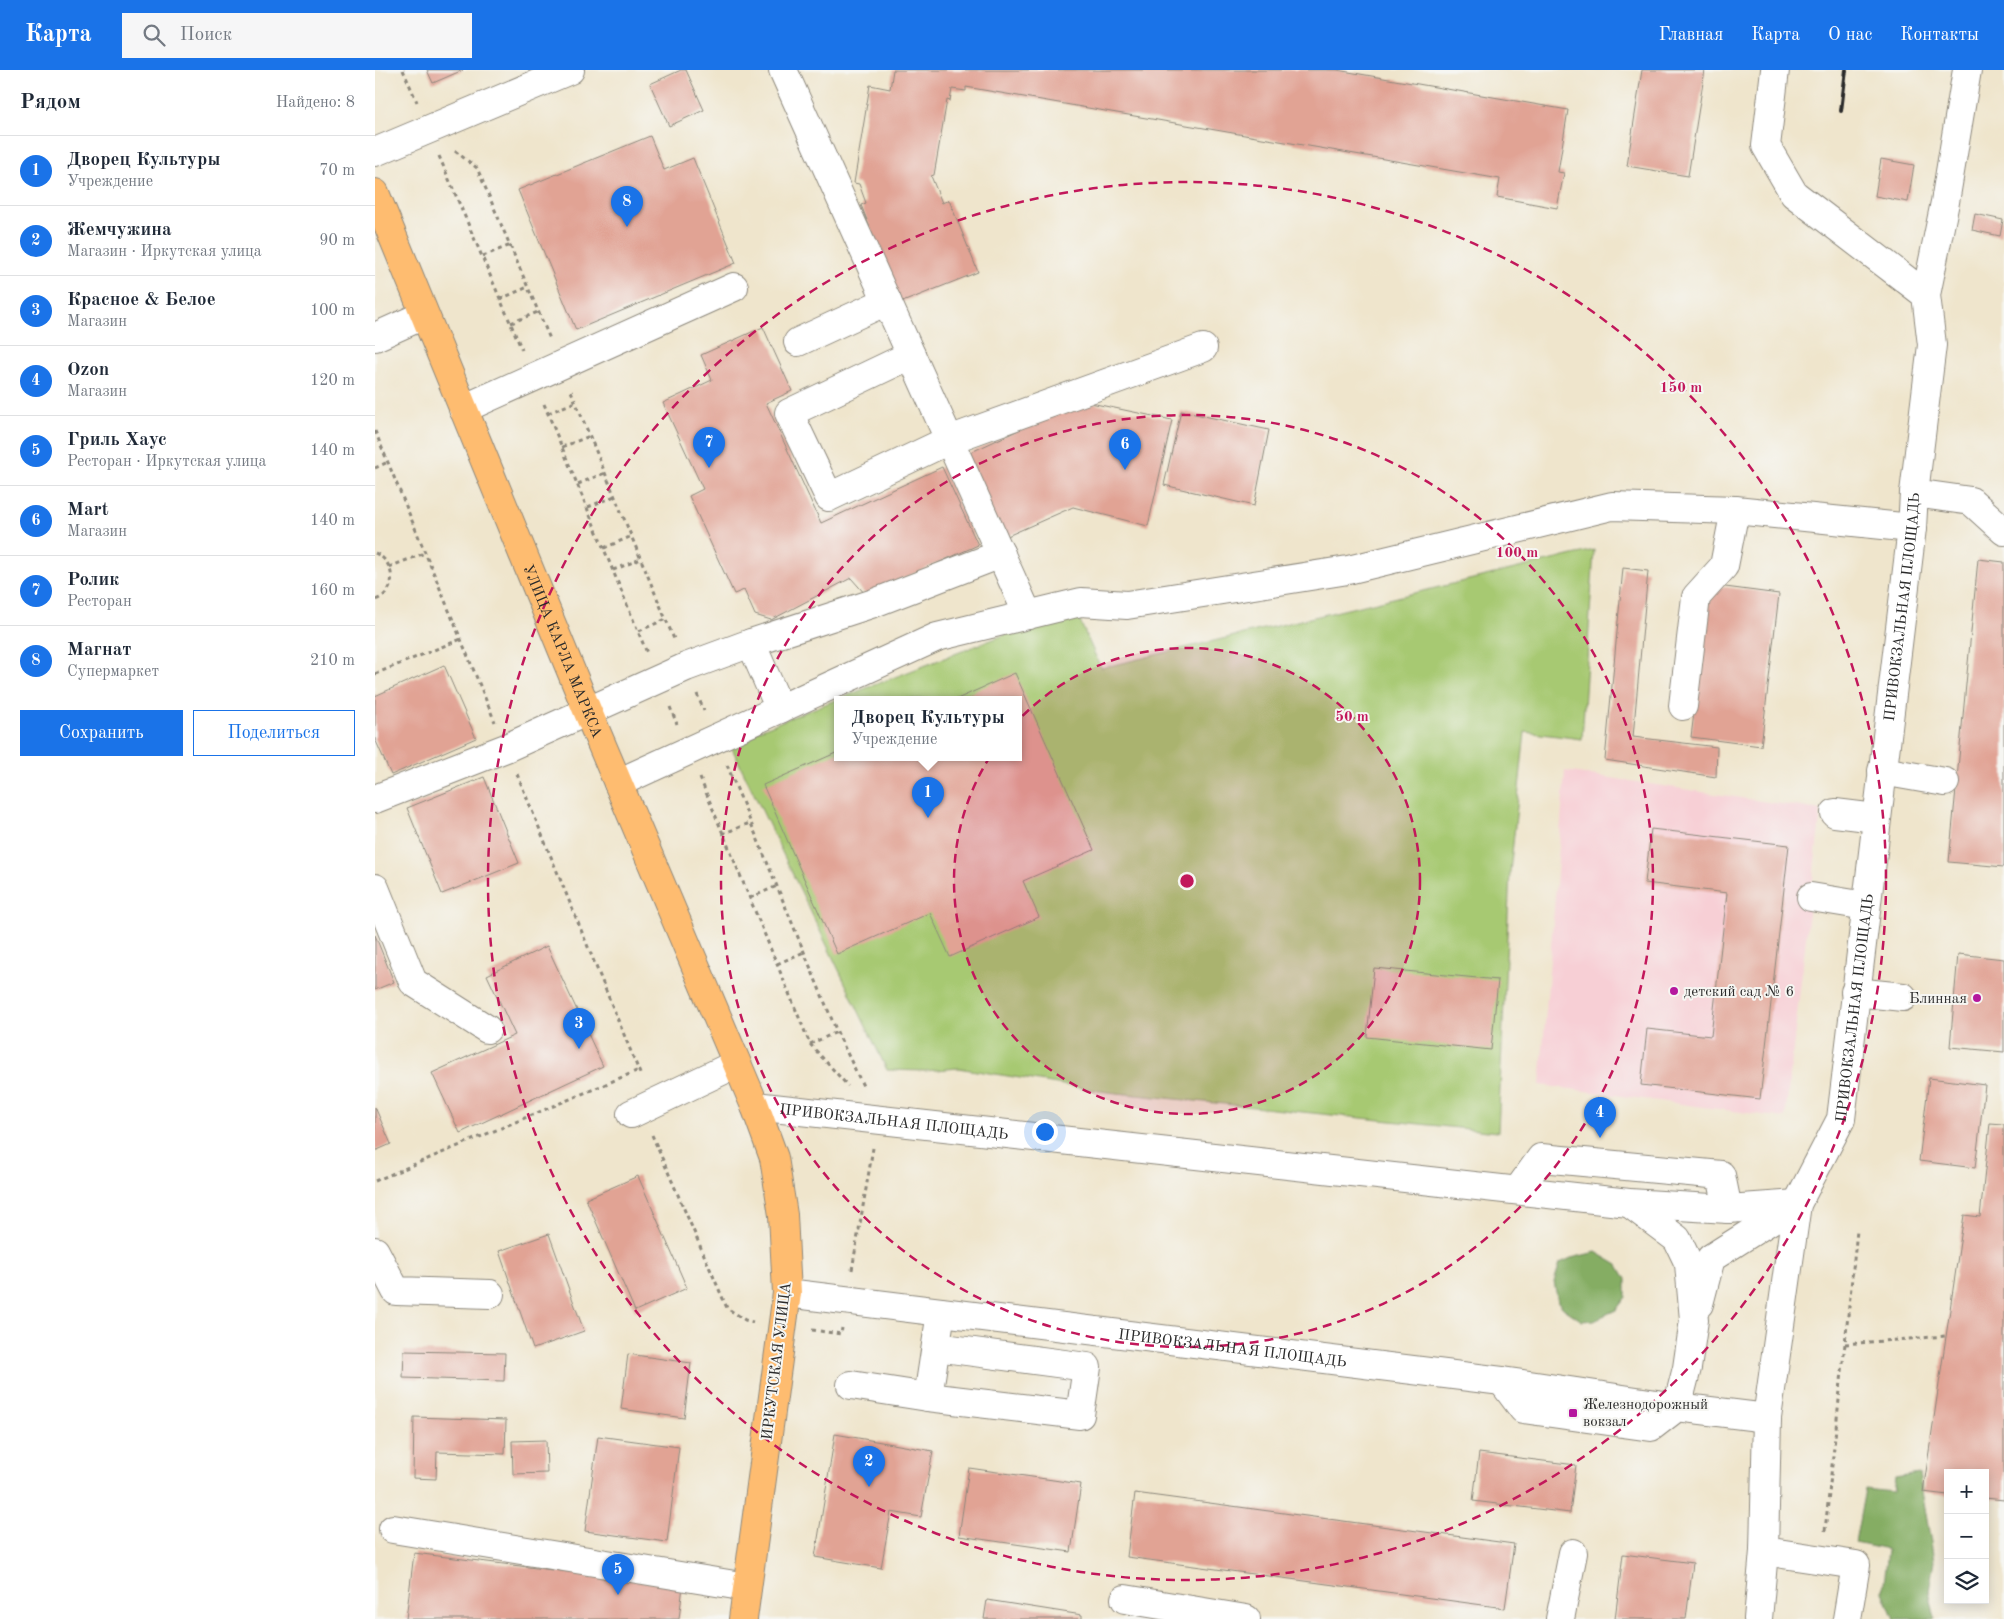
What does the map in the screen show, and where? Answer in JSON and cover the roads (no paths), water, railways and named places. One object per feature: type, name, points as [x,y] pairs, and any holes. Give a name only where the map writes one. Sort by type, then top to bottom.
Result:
[{"type":"main road","name":"УЛИЦА КАРЛА МАРКСА","points":[[375,193],[587,710],[755,1106]]},
{"type":"main road","name":"ИРКУТСКАЯ УЛИЦА","points":[[743,1619],[787,1293],[783,1215],[774,1158],[755,1106]]},
{"type":"street","points":[[375,152],[570,70]]},
{"type":"street","points":[[783,70],[1028,615]]},
{"type":"street","points":[[1775,70],[1766,146],[1795,194],[1925,295]]},
{"type":"street","name":"ПРИВОКЗАЛЬНАЯ ПЛОЩАДЬ","points":[[1758,1619],[1764,1551],[1767,1418],[1797,1204],[1841,1119],[1932,346],[1925,295],[1945,202],[1967,70]]},
{"type":"street","points":[[463,408],[734,287]]},
{"type":"street","points":[[798,342],[887,301]]},
{"type":"street","points":[[375,337],[424,315]]},
{"type":"street","points":[[911,355],[789,413],[829,497],[949,440],[1203,348]]},
{"type":"street","points":[[1914,493],[1971,501],[2004,531]]},
{"type":"street","points":[[618,783],[937,636],[1081,602],[1127,606],[1348,570],[1612,506],[1735,510],[1912,528]]},
{"type":"street","points":[[1683,706],[1696,597],[1724,566],[1735,510]]},
{"type":"street","points":[[375,799],[506,748],[695,663],[874,604],[1001,554]]},
{"type":"street","points":[[751,643],[780,709]]},
{"type":"street","points":[[1882,770],[1945,782]]},
{"type":"street","points":[[1835,813],[1876,818]]},
{"type":"street","points":[[375,888],[413,982],[487,1029]]},
{"type":"street","points":[[1811,897],[1866,906]]},
{"type":"street","points":[[1855,992],[1903,996]]},
{"type":"street","points":[[631,1114],[736,1064]]},
{"type":"street","name":"ПРИВОКЗАЛЬНАЯ ПЛОЩАДЬ","points":[[755,1106],[1629,1203],[1728,1209],[1797,1204]]},
{"type":"street","points":[[1518,1190],[1541,1158],[1721,1175],[1728,1209]]},
{"type":"street","points":[[1629,1203],[1677,1239],[1689,1264],[1694,1320]]},
{"type":"street","points":[[1677,1407],[1687,1368],[1694,1320],[1711,1258],[1797,1204]]},
{"type":"street","points":[[375,1251],[396,1291],[490,1294]]},
{"type":"street","name":"ПРИВОКЗАЛЬНАЯ ПЛОЩАДЬ","points":[[787,1293],[1502,1381],[1677,1407],[1767,1418]]},
{"type":"street","points":[[928,1397],[941,1312]]},
{"type":"street","points":[[851,1385],[928,1397],[1080,1415],[1087,1367],[936,1347]]},
{"type":"street","points":[[393,1529],[747,1587]]},
{"type":"street","points":[[1764,1551],[1856,1565],[1847,1619]]},
{"type":"street","points":[[1560,1619],[1573,1553]]},
{"type":"street","points":[[1125,1599],[1246,1619]]},
{"type":"railway","points":[[1841,111],[1846,70]]},
{"type":"place","name":"Магнат","points":[[627,227]]},
{"type":"place","name":"Ролик","points":[[709,468]]},
{"type":"place","name":"Mart","points":[[1125,470]]},
{"type":"place","name":"Дворец Культуры","points":[[928,818]]},
{"type":"place","name":"детский сад № 6","points":[[1674,991]]},
{"type":"place","name":"Блинная","points":[[1977,998]]},
{"type":"place","name":"Красное & Белое","points":[[579,1049]]},
{"type":"place","name":"Ozon","points":[[1600,1138]]},
{"type":"place","name":"Железнодорожный вокзал","points":[[1573,1413]]},
{"type":"place","name":"Жемчужина","points":[[869,1487]]},
{"type":"place","name":"Гриль Хаус","points":[[618,1595]]}]
